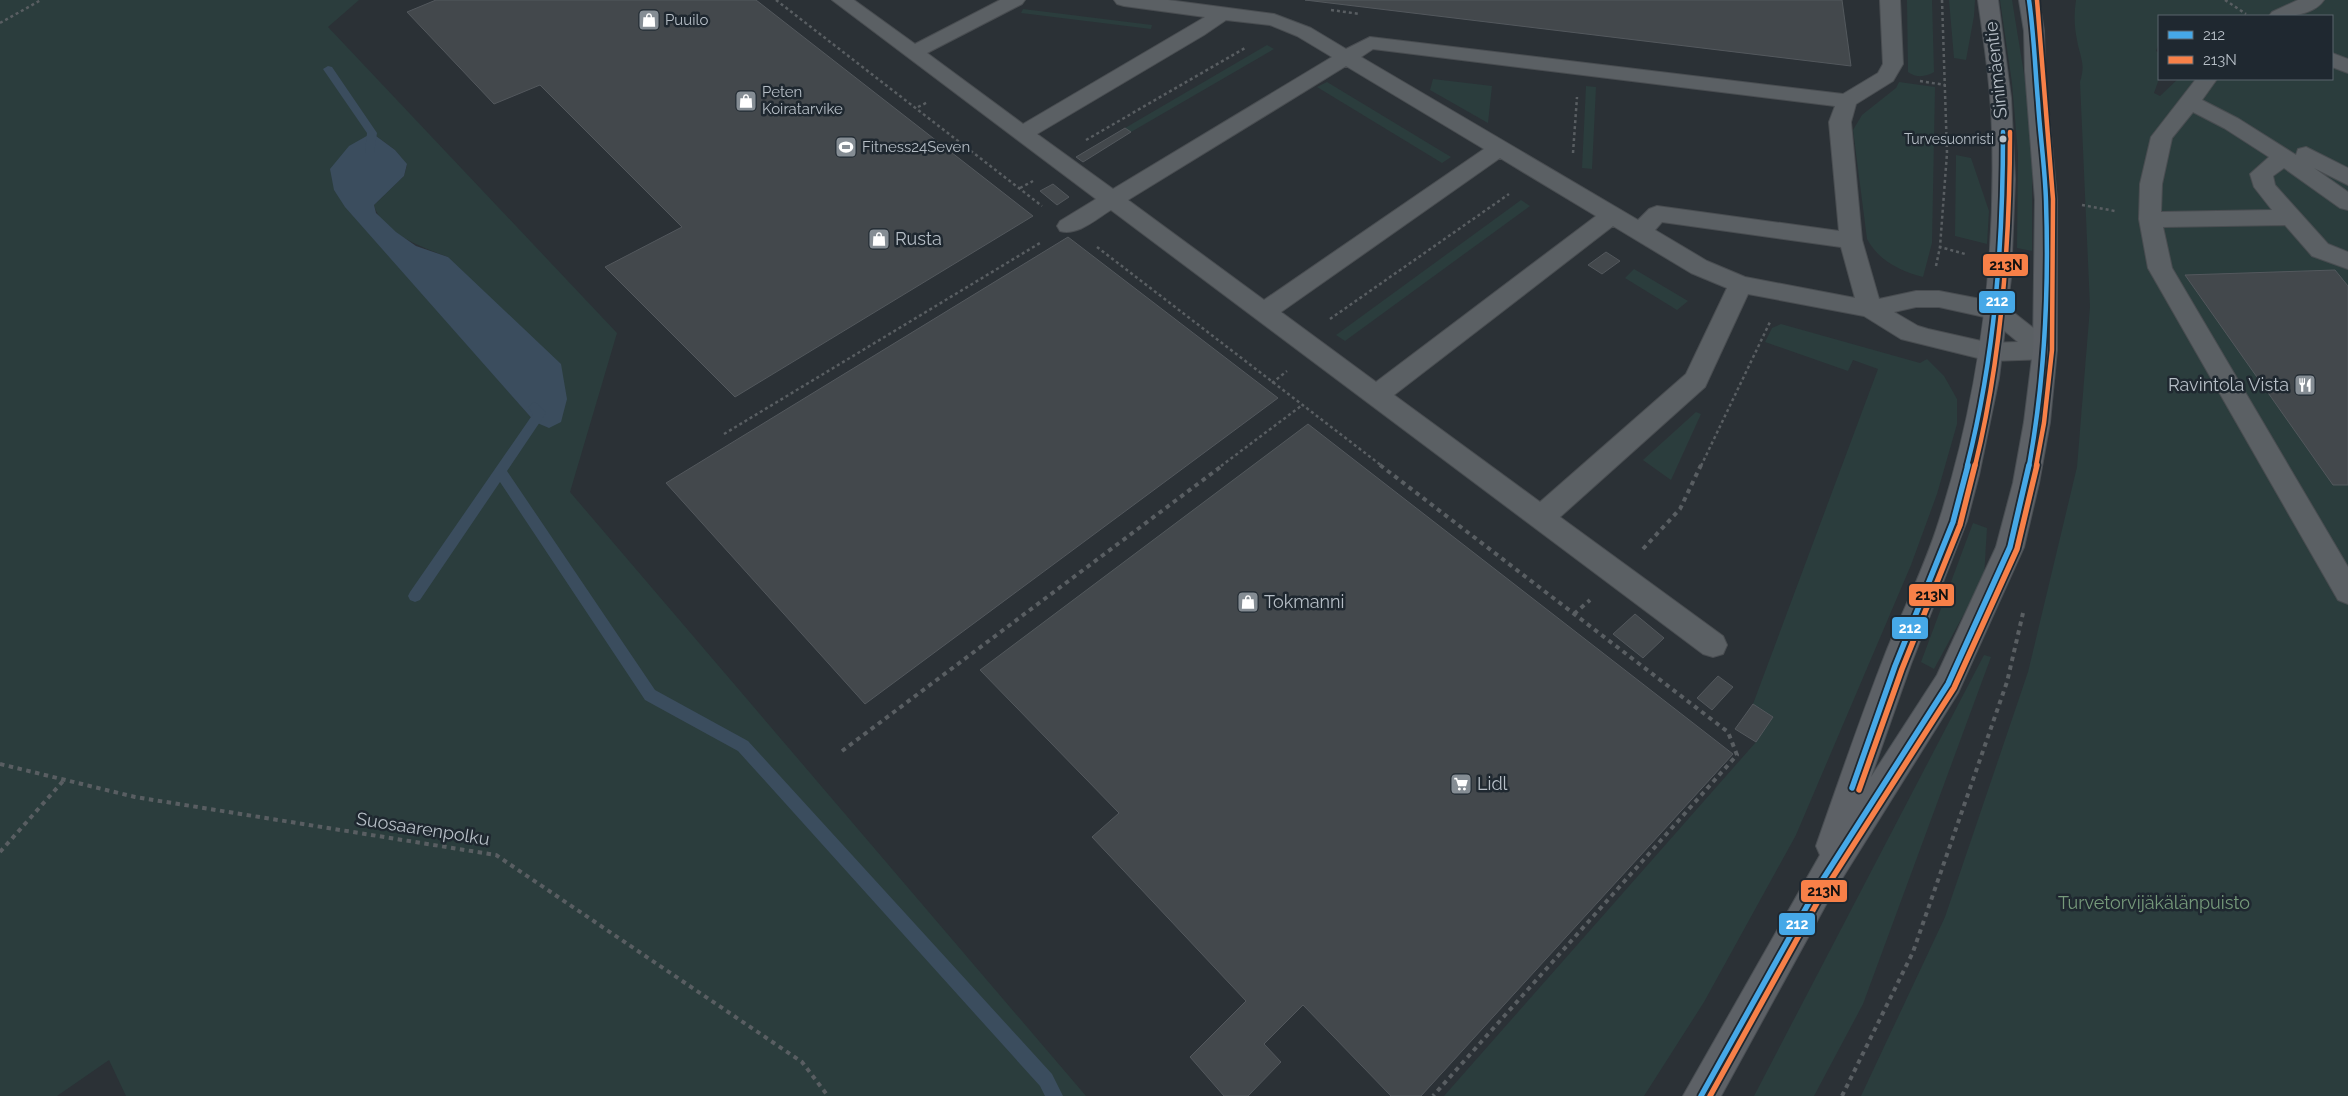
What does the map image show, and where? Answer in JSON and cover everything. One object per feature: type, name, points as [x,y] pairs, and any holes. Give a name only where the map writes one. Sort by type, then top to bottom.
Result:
[{"type":"main road","name":"Sinimäentie","points":[[1816,890],[1895,666],[1953,522],[1977,427],[1996,311],[2003,191],[2003,130],[1997,63],[1988,0]]},
{"type":"main road","name":"Sinimäentie","points":[[1701,1096],[1816,890],[1948,684],[2010,547],[2026,483],[2037,422],[2045,350],[2046,200],[2035,71],[2034,31],[2029,0]]},
{"type":"street","points":[[842,0],[1314,352],[1713,645]]},
{"type":"street","points":[[913,53],[1016,0]]},
{"type":"street","points":[[1124,0],[1274,20],[1304,32],[1699,267],[1741,284],[1870,309],[1910,333],[1990,352],[2045,350]]},
{"type":"street","points":[[1068,226],[1370,44],[1847,101],[1886,77],[1893,64],[1890,0]]},
{"type":"street","points":[[2281,15],[2314,0]]},
{"type":"street","points":[[1021,134],[1197,31],[1223,13]]},
{"type":"street","points":[[2333,60],[2348,67]]},
{"type":"street","points":[[2199,90],[2211,112],[2284,156],[2348,203]]},
{"type":"street","points":[[2199,90],[2348,178]]},
{"type":"street","points":[[2199,90],[2162,137],[2151,184],[2150,219],[2160,268],[2348,592]]},
{"type":"street","points":[[1847,101],[1840,122],[1852,240],[1870,309]]},
{"type":"street","points":[[1262,313],[1500,148]]},
{"type":"street","points":[[2284,156],[2261,174],[2265,187],[2320,250],[2348,261]]},
{"type":"street","points":[[1640,232],[1657,214],[1852,240]]},
{"type":"street","points":[[1375,396],[1612,215]]},
{"type":"street","points":[[2150,219],[2185,220],[2284,217]]},
{"type":"street","points":[[1540,518],[1696,380],[1741,284]]},
{"type":"street","points":[[1870,309],[1916,300],[1939,299],[1996,311],[2045,350]]},
{"type":"path","points":[[0,23],[42,0]]},
{"type":"path","points":[[776,0],[1301,406],[1728,732],[1737,755],[1433,1096]]},
{"type":"path","points":[[2226,0],[2248,15]]},
{"type":"path","points":[[1020,188],[1061,164],[1072,148],[1266,36],[1274,20]]},
{"type":"path","points":[[1272,383],[1314,352],[1322,324],[1507,194],[1530,195],[1572,164],[1579,69]]},
{"type":"path","points":[[1917,81],[1945,85]]},
{"type":"path","points":[[2078,204],[2150,219]]},
{"type":"path","points":[[724,434],[1068,226]]},
{"type":"path","points":[[1574,614],[1618,576],[1680,509],[1772,316]]},
{"type":"path","points":[[842,751],[1301,406]]},
{"type":"path","name":"Suosaarenpolku","points":[[0,764],[135,798],[496,855],[802,1062],[828,1096]]},
{"type":"path","points":[[0,852],[64,780]]},
{"type":"green space","points":[[0,0],[359,0],[328,27],[617,333],[570,492],[1086,1096],[126,1096],[109,1060],[57,1096],[0,1096]],"holes":[[[372,133],[395,150],[407,165],[404,176],[374,205],[378,215],[385,224],[405,238],[448,257],[535,422],[334,190]]]},
{"type":"green space","points":[[1907,0],[1932,0],[1934,72],[1928,75],[1918,76],[1908,72]]},
{"type":"green space","points":[[1949,0],[1975,0],[1966,60],[1954,58]]},
{"type":"green space","points":[[2000,0],[2012,0],[2026,86],[2032,159],[2032,251],[2017,248],[2018,154],[2012,83]]},
{"type":"green space","name":"Turvetorvijäkälänpuisto","points":[[2076,0],[2348,0],[2348,1096],[1861,1096],[1945,917],[2028,672],[2077,467],[2090,307],[2080,82],[2082,61],[2075,30]]},
{"type":"green space","points":[[1023,9],[1152,25],[1151,29],[1021,13]]},
{"type":"green space","points":[[1267,45],[1274,49],[1131,132],[1125,128]]},
{"type":"green space","points":[[1433,79],[1492,86],[1488,123],[1430,90]]},
{"type":"green space","points":[[1327,82],[1451,157],[1442,163],[1317,87]]},
{"type":"green space","points":[[1899,82],[1935,87],[1932,243],[1923,277],[1906,272],[1891,264],[1872,247],[1867,239],[1853,130],[1862,115],[1896,88]]},
{"type":"green space","points":[[1586,86],[1596,87],[1592,169],[1582,168]]},
{"type":"green space","points":[[1956,155],[1971,158],[1989,211],[1987,244],[1955,236]]},
{"type":"green space","points":[[1521,200],[1530,206],[1345,341],[1336,335]]},
{"type":"green space","points":[[1634,269],[1688,301],[1677,310],[1625,278]]},
{"type":"green space","points":[[1781,324],[1920,363],[1927,359],[1944,376],[1957,399],[1957,424],[1937,494],[1911,565],[1796,835],[1704,1002],[1644,1096],[1444,1096],[1756,742],[1773,717],[1753,704],[1878,369],[1853,360],[1848,371],[1765,342],[1772,328]]},
{"type":"green space","points":[[1696,412],[1701,414],[1671,480],[1643,460]]},
{"type":"green space","points":[[1973,523],[1987,528],[1984,577],[1934,669],[1921,662]]},
{"type":"green space","points":[[1984,655],[1991,657],[1863,1004],[1814,1096],[1754,1096]]},
{"type":"water","points":[[372,133],[395,150],[407,164],[404,176],[374,205],[376,213],[396,232],[416,246],[448,257],[561,364],[567,399],[561,422],[549,428],[535,422],[345,207],[334,190],[330,169],[349,146]]},
{"type":"building","points":[[436,0],[756,0],[1033,216],[735,397],[605,267],[682,227],[540,85],[494,104],[407,12]]},
{"type":"building","points":[[1305,0],[1842,0],[1851,66]]},
{"type":"building","points":[[1125,128],[1131,132],[1083,162],[1076,157]]},
{"type":"building","points":[[1053,184],[1069,197],[1057,205],[1040,191]]},
{"type":"building","points":[[1068,237],[1278,398],[865,704],[666,483]]},
{"type":"building","points":[[1606,252],[1620,261],[1602,274],[1588,265]]},
{"type":"building","name":"Ravintola Vista","points":[[2335,270],[2348,286],[2348,485],[2333,485],[2185,275]]},
{"type":"building","points":[[1308,424],[1733,754],[1421,1096],[1391,1096],[1303,1005],[1264,1044],[1281,1062],[1248,1096],[1224,1096],[1190,1057],[1246,1001],[1092,837],[1119,813],[980,670]]},
{"type":"building","points":[[1635,614],[1664,638],[1643,658],[1613,634]]},
{"type":"building","points":[[1718,676],[1733,687],[1712,710],[1697,698]]},
{"type":"building","points":[[1753,704],[1773,717],[1756,742],[1735,729]]},
{"type":"waterway","points":[[328,69],[372,133],[370,151]]},
{"type":"waterway","points":[[500,471],[540,413],[534,407]]},
{"type":"waterway","points":[[415,596],[500,471]]},
{"type":"waterway","points":[[500,471],[650,695],[743,746],[1046,1080],[1054,1096]]},
{"type":"transit line","name":"212","points":[[1701,1096],[1816,890],[1948,684],[2010,547],[2026,483],[2037,422],[2045,350],[2046,200],[2035,71],[2034,31],[2029,0]]},
{"type":"transit line","name":"213N","points":[[1710,1096],[1822,894],[1954,688],[2017,549],[2033,485],[2044,423],[2052,350],[2053,199],[2042,71],[2041,31],[2037,0]]},
{"type":"transit line","name":"212","points":[[1852,788],[1895,666],[1953,522],[1977,427],[1996,311],[2003,191],[2003,132]]},
{"type":"transit line","name":"213N","points":[[1859,790],[1902,669],[1960,525],[1984,429],[2003,311],[2010,191],[2010,132]]},
{"type":"place","name":"Puuilo","points":[[649,20]]},
{"type":"place","name":"Peten Koiratarvike","points":[[746,101]]},
{"type":"place","name":"Turvesuonristi","points":[[2003,139]]},
{"type":"place","name":"Fitness24Seven","points":[[846,147]]},
{"type":"place","name":"Rusta","points":[[879,239]]},
{"type":"place","name":"Ravintola Vista","points":[[2305,385]]},
{"type":"place","name":"Tokmanni","points":[[1248,602]]},
{"type":"place","name":"Lidl","points":[[1461,784]]}]
